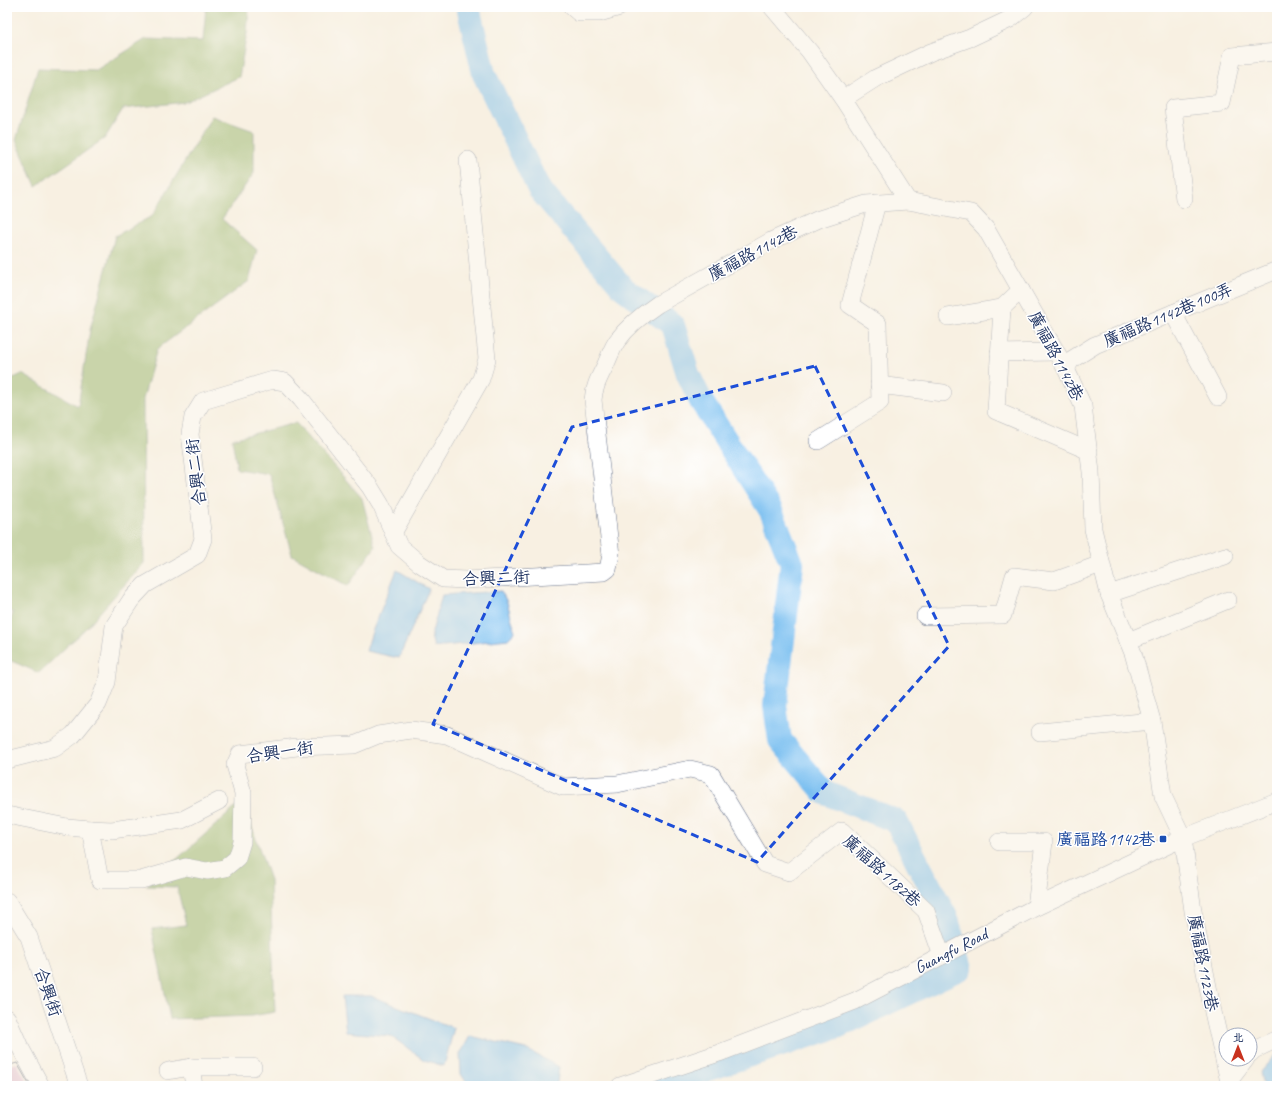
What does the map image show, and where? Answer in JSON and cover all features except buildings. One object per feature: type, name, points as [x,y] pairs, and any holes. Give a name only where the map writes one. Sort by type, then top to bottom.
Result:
[{"type":"street","points":[[572,7],[579,13],[599,13],[620,7]]},
{"type":"street","points":[[772,7],[810,52],[843,99],[908,201]]},
{"type":"street","points":[[843,99],[883,74],[931,52],[970,38],[1010,19],[1025,7]]},
{"type":"street","points":[[1184,199],[1173,108],[1222,103],[1232,56],[1277,52]]},
{"type":"street","points":[[393,533],[481,379],[487,359],[468,160]]},
{"type":"street","name":"廣福路1142巷","points":[[608,568],[611,556],[594,390],[617,342],[644,314],[658,304],[771,241],[819,219],[866,204],[908,201],[971,213],[986,229],[1066,368],[1083,406],[1091,472],[1093,529],[1101,564],[1109,594],[1133,652],[1152,721],[1163,796],[1184,838]]},
{"type":"street","points":[[818,441],[880,402],[878,324],[850,305],[877,203]]},
{"type":"street","name":"廣福路1142巷100弄","points":[[1066,368],[1071,360],[1095,345],[1277,270]]},
{"type":"street","points":[[948,317],[1002,308],[1021,290]]},
{"type":"street","points":[[1002,308],[996,411],[1089,451]]},
{"type":"street","points":[[1173,313],[1218,397]]},
{"type":"street","points":[[999,353],[1056,352]]},
{"type":"street","name":"合興二街","points":[[7,760],[55,748],[73,735],[98,704],[107,682],[114,626],[130,600],[145,586],[197,556],[203,539],[190,434],[193,417],[203,401],[273,380],[284,382],[301,399],[370,487],[381,505],[400,546],[419,563],[443,579],[466,580],[604,572],[608,568]]},
{"type":"street","points":[[879,385],[943,393]]},
{"type":"street","points":[[1109,594],[1225,556]]},
{"type":"street","points":[[925,616],[1003,615],[1014,576],[1054,581],[1101,564]]},
{"type":"street","points":[[1128,641],[1228,600]]},
{"type":"street","points":[[1040,732],[1152,721]]},
{"type":"street","name":"合興一街","points":[[90,829],[100,880],[141,880],[186,867],[207,871],[225,868],[237,858],[242,842],[244,793],[235,765],[240,754],[297,747],[354,745],[378,735],[410,730],[447,735],[563,787],[617,784]]},
{"type":"street","name":"廣福路1182巷","points":[[617,784],[690,768],[712,774],[765,864],[789,872],[842,831],[926,911],[943,955]]},
{"type":"street","points":[[7,815],[67,827],[112,830],[182,820],[219,801]]},
{"type":"street","name":"Guangfu Road","points":[[620,1086],[719,1053],[855,1001],[1036,907],[1184,838],[1277,801]]},
{"type":"street","name":"廣福路1123巷","points":[[1184,838],[1193,911],[1213,1012],[1230,1083]]},
{"type":"street","points":[[999,842],[1044,842],[1036,907]]},
{"type":"street","name":"合興街","points":[[7,901],[29,937],[79,1086]]},
{"type":"street","points":[[7,1018],[19,1045],[41,1086]]},
{"type":"street","points":[[1258,1048],[1277,1039]]},
{"type":"street","points":[[191,1067],[194,1086]]},
{"type":"street","points":[[168,1071],[191,1067],[253,1067]]},
{"type":"street","points":[[1230,1083],[1241,1067]]},
{"type":"highlighted area","points":[[815,366],[949,646],[757,862],[433,724],[572,427]]},
{"type":"green space","points":[[206,7],[249,7],[247,33],[239,77],[185,102],[123,109],[105,138],[36,186],[16,140],[38,68],[96,70],[146,39],[203,41]]},
{"type":"green space","points":[[212,116],[254,131],[254,173],[222,219],[257,250],[249,281],[157,349],[143,399],[144,563],[86,628],[39,673],[7,659],[7,636],[13,612],[7,610],[7,381],[22,374],[78,406],[90,330],[115,236],[152,216]]},
{"type":"green space","points":[[296,423],[362,498],[375,547],[348,586],[292,555],[269,474],[237,469],[232,439]]},
{"type":"green space","points":[[243,801],[270,880],[275,1012],[252,1016],[170,1019],[152,929],[186,925],[177,887],[146,886]]},
{"type":"water","points":[[397,570],[429,589],[399,658],[366,651]]},
{"type":"water","points":[[501,591],[507,602],[515,632],[508,639],[434,647],[431,636],[442,595]]},
{"type":"water","points":[[342,996],[371,996],[454,1028],[444,1066],[424,1060],[391,1036],[346,1032]]},
{"type":"water","points":[[470,1036],[526,1049],[559,1067],[557,1083],[553,1086],[469,1086],[461,1074],[460,1054]]},
{"type":"water","points":[[1277,1053],[1277,1086],[1263,1086],[1260,1072]]},
{"type":"waterway","points":[[468,7],[484,74],[539,189],[623,288],[673,325],[688,374],[701,401],[771,511],[792,564],[775,706],[780,740],[825,793],[896,821],[947,919],[961,968],[839,1026],[656,1086]]},
{"type":"place","name":"廣福路1142巷","points":[[1163,839]]}]
